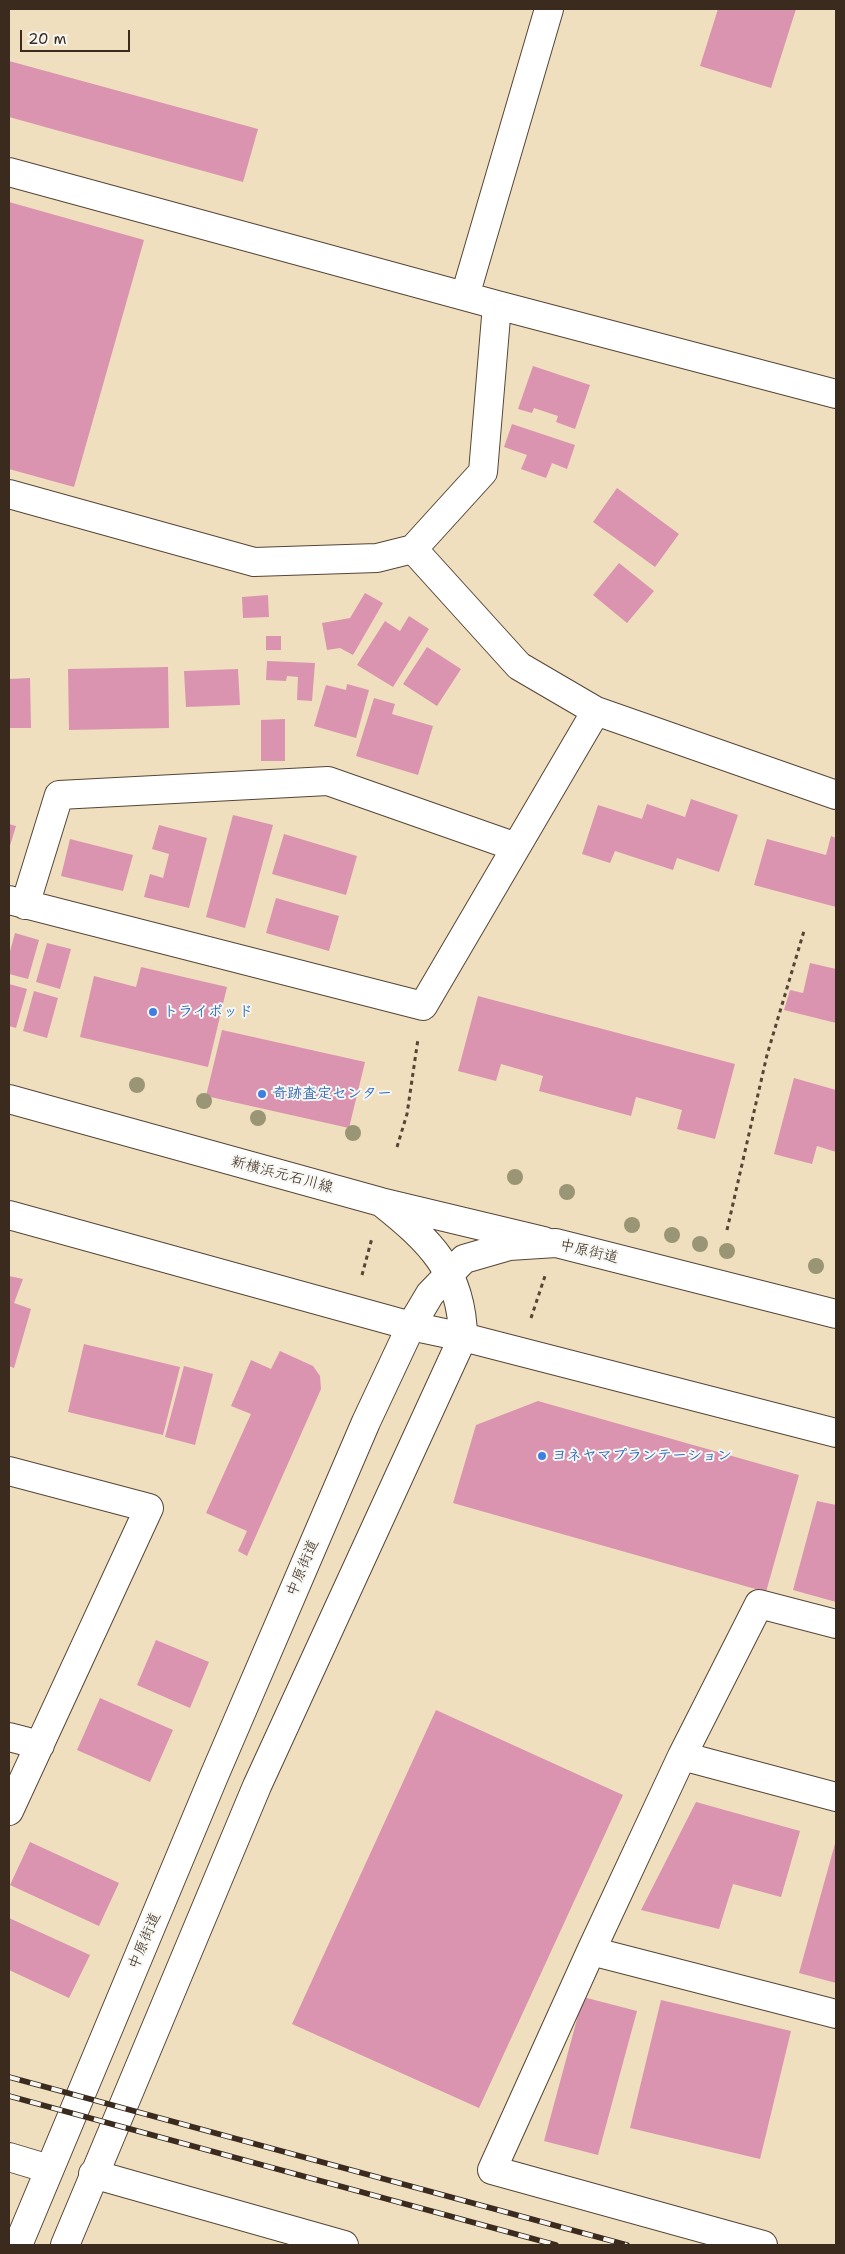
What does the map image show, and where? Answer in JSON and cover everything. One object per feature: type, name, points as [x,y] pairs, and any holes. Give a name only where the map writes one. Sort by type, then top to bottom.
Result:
[{"type":"street","points":[[465,296],[548,9]]},
{"type":"street","points":[[9,172],[497,306],[836,394]]},
{"type":"street","points":[[9,494],[254,562],[377,558],[413,549],[483,472],[497,306]]},
{"type":"street","points":[[413,549],[519,666],[596,711],[836,795]]},
{"type":"street","points":[[516,847],[328,781],[59,795],[17,902],[423,1006],[596,711]]},
{"type":"street","name":"新横浜元石川線","points":[[9,1099],[381,1202],[556,1244]]},
{"type":"street","points":[[65,2245],[93,2174],[257,1786],[463,1337],[460,1306],[456,1289],[434,1249],[412,1226],[381,1202]]},
{"type":"street","points":[[9,1215],[411,1326],[463,1337],[836,1433]]},
{"type":"street","name":"中原街道","points":[[18,2245],[214,1776],[366,1422],[411,1326],[430,1294],[448,1273],[464,1259],[508,1246],[556,1244],[836,1314]]},
{"type":"street","points":[[9,1471],[149,1508],[9,1811]]},
{"type":"street","points":[[763,2245],[492,2170],[682,1756],[759,1604],[836,1624]]},
{"type":"street","points":[[9,1737],[40,1745]]},
{"type":"street","points":[[682,1756],[836,1797]]},
{"type":"street","points":[[591,1951],[836,2014]]},
{"type":"street","points":[[9,2157],[48,2170]]},
{"type":"street","points":[[93,2174],[344,2245]]},
{"type":"path","points":[[727,1230],[767,1055],[804,931]]},
{"type":"path","points":[[397,1147],[407,1114],[419,1031]]},
{"type":"path","points":[[362,1275],[373,1232]]},
{"type":"path","points":[[531,1318],[545,1274]]},
{"type":"building","points":[[718,9],[796,9],[771,88],[700,66]]},
{"type":"building","points":[[9,61],[258,129],[243,182],[9,117]]},
{"type":"building","points":[[9,202],[144,240],[74,487],[9,469]]},
{"type":"building","points":[[533,366],[590,385],[575,429],[556,422],[558,416],[534,408],[532,413],[518,409]]},
{"type":"building","points":[[512,424],[575,445],[567,469],[552,463],[546,478],[521,469],[527,455],[504,447]]},
{"type":"building","points":[[617,488],[679,534],[655,567],[593,522]]},
{"type":"building","points":[[619,563],[654,591],[627,623],[593,595]]},
{"type":"building","points":[[365,593],[383,603],[353,655],[340,648],[327,650],[322,623],[350,618]]},
{"type":"building","points":[[268,595],[269,617],[243,618],[242,597]]},
{"type":"building","points":[[409,616],[429,629],[393,687],[357,665],[385,621],[400,631]]},
{"type":"building","points":[[266,636],[281,636],[281,650],[266,650]]},
{"type":"building","points":[[427,647],[461,669],[437,706],[403,684]]},
{"type":"building","points":[[267,661],[315,663],[312,701],[297,700],[298,677],[287,676],[286,681],[266,680]]},
{"type":"building","points":[[168,667],[169,728],[69,730],[68,669]]},
{"type":"building","points":[[238,669],[240,705],[186,707],[184,671]]},
{"type":"building","points":[[30,678],[31,728],[9,728],[9,679]]},
{"type":"building","points":[[347,684],[369,690],[356,738],[314,726],[326,685],[346,690]]},
{"type":"building","points":[[374,698],[395,704],[392,714],[433,726],[418,775],[356,756]]},
{"type":"building","points":[[285,719],[285,761],[261,761],[261,720]]},
{"type":"building","points":[[691,799],[738,815],[719,872],[677,858],[673,870],[615,851],[610,863],[582,854],[598,805],[642,819],[647,804],[685,817]]},
{"type":"building","points":[[233,815],[273,825],[245,928],[206,917]]},
{"type":"building","points":[[9,824],[16,826],[9,849]]},
{"type":"building","points":[[159,825],[207,838],[189,908],[144,897],[150,874],[163,878],[169,854],[152,849]]},
{"type":"building","points":[[284,834],[357,856],[346,895],[272,874]]},
{"type":"building","points":[[831,836],[836,838],[836,907],[754,885],[767,839],[826,855]]},
{"type":"building","points":[[70,839],[133,855],[123,891],[61,876]]},
{"type":"building","points":[[276,898],[339,916],[329,951],[266,933]]},
{"type":"building","points":[[15,933],[39,940],[28,979],[9,974],[9,955]]},
{"type":"building","points":[[47,943],[71,949],[60,989],[36,982]]},
{"type":"building","points":[[810,963],[836,969],[836,1023],[784,1010],[790,990],[803,993]]},
{"type":"building","name":"トライポッド","points":[[141,967],[227,987],[208,1067],[80,1037],[94,976],[136,987]]},
{"type":"building","points":[[9,984],[27,989],[16,1028],[9,1026]]},
{"type":"building","points":[[34,991],[58,998],[47,1038],[23,1031]]},
{"type":"building","points":[[478,996],[735,1064],[715,1139],[677,1129],[682,1110],[636,1097],[631,1116],[539,1091],[543,1076],[501,1064],[496,1081],[458,1071]]},
{"type":"building","points":[[222,1030],[365,1062],[349,1128],[206,1096]]},
{"type":"building","points":[[794,1078],[836,1090],[836,1152],[817,1146],[812,1164],[774,1154]]},
{"type":"building","points":[[9,1276],[23,1279],[14,1303],[31,1309],[14,1368],[9,1366]]},
{"type":"building","points":[[84,1344],[180,1367],[163,1435],[68,1412]]},
{"type":"building","points":[[280,1351],[313,1366],[320,1376],[321,1389],[247,1556],[238,1551],[247,1531],[206,1513],[251,1414],[231,1406],[251,1360],[271,1369]]},
{"type":"building","points":[[184,1366],[213,1374],[195,1445],[165,1437]]},
{"type":"building","points":[[538,1401],[799,1475],[766,1592],[453,1503],[476,1425]]},
{"type":"building","points":[[817,1501],[836,1505],[836,1602],[793,1590]]},
{"type":"building","points":[[156,1640],[209,1662],[190,1708],[137,1685]]},
{"type":"building","points":[[100,1698],[173,1730],[150,1782],[77,1750]]},
{"type":"building","points":[[436,1710],[623,1795],[479,2108],[292,2024]]},
{"type":"building","points":[[696,1802],[800,1831],[781,1897],[733,1884],[719,1929],[641,1910]]},
{"type":"building","points":[[836,1840],[836,1983],[799,1973]]},
{"type":"building","points":[[30,1842],[119,1883],[99,1926],[10,1885]]},
{"type":"building","points":[[9,1918],[90,1955],[69,1998],[9,1970]]},
{"type":"building","points":[[583,1997],[637,2011],[598,2155],[544,2141]]},
{"type":"building","points":[[661,2000],[791,2031],[760,2159],[630,2128]]},
{"type":"railway","points":[[9,2077],[627,2245]]},
{"type":"railway","points":[[9,2096],[556,2245]]},
{"type":"place","name":"トライポッド","points":[[153,1012]]},
{"type":"place","name":"奇跡査定センター","points":[[262,1094]]},
{"type":"place","name":"ヨネヤマプランテーション","points":[[542,1456]]}]
